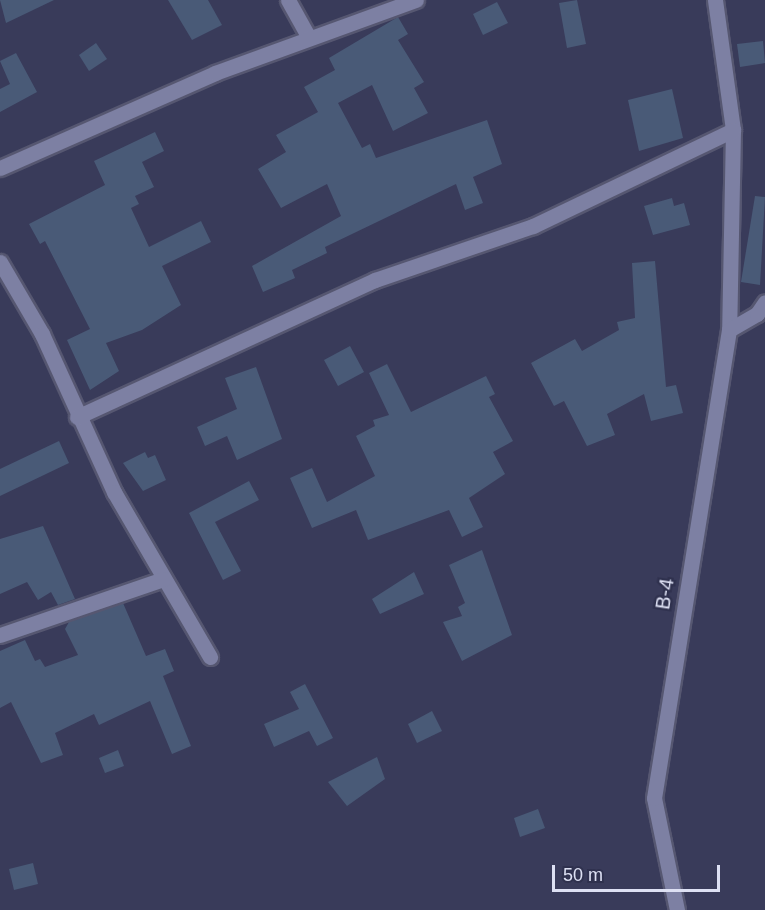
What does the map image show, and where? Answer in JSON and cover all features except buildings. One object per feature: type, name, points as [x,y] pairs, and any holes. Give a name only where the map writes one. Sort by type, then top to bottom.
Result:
[{"type":"street","points":[[288,0],[308,36]]},
{"type":"street","points":[[0,168],[308,36],[416,0]]},
{"type":"street","name":"B-4","points":[[677,910],[654,798],[729,330],[733,130],[715,0]]},
{"type":"street","points":[[77,417],[375,280],[533,226],[733,130]]},
{"type":"street","points":[[0,262],[42,334],[77,417],[164,579],[210,657]]},
{"type":"street","points":[[729,330],[757,314],[765,302]]},
{"type":"street","points":[[0,635],[164,579]]}]
